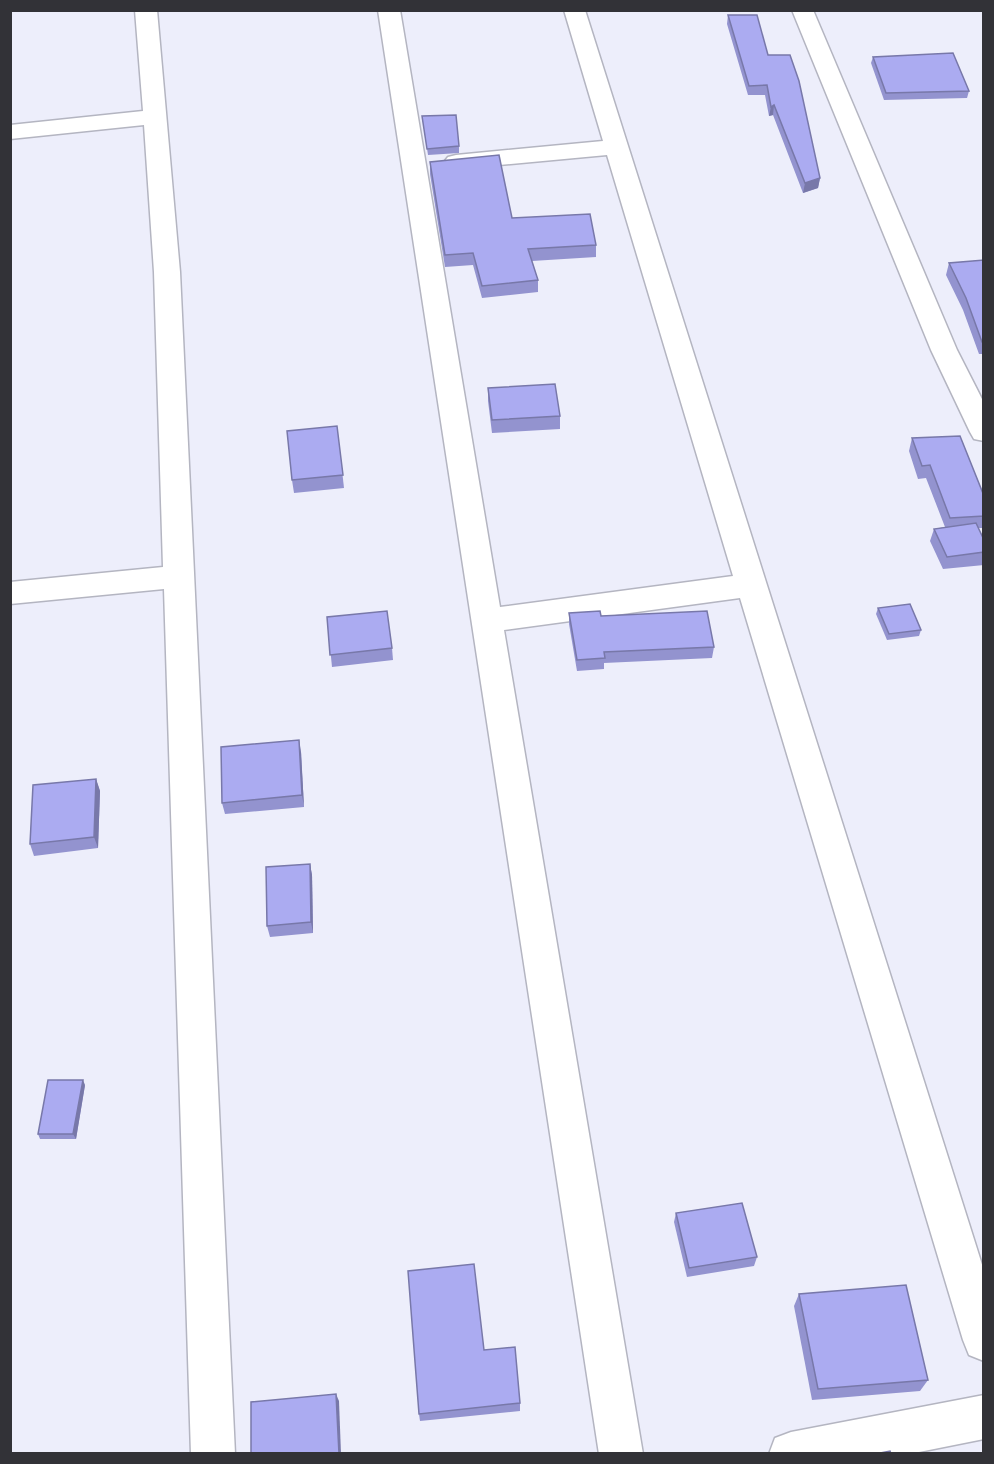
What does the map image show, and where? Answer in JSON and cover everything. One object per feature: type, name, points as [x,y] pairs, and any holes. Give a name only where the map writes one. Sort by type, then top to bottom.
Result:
[{"type":"street","points":[[146,10],[156,117],[166,272],[180,576],[213,1454]]},
{"type":"street","points":[[389,10],[416,166],[486,621],[621,1454]]},
{"type":"street","points":[[574,10],[984,1340]]},
{"type":"street","points":[[802,10],[944,350],[984,432]]},
{"type":"street","points":[[10,132],[156,117]]},
{"type":"street","points":[[416,166],[616,147]]},
{"type":"street","points":[[10,593],[180,576]]},
{"type":"street","points":[[486,621],[753,585]]},
{"type":"street","points":[[791,1454],[984,1417]]},
{"type":"building","points":[[728,15],[757,15],[768,55],[790,55],[799,81],[820,178],[805,183],[774,105],[771,107],[767,85],[749,86]]},
{"type":"building","points":[[953,53],[969,91],[886,93],[873,57]]},
{"type":"building","points":[[456,115],[459,146],[427,149],[422,116]]},
{"type":"building","points":[[499,155],[512,218],[590,214],[596,245],[528,249],[538,280],[482,286],[473,253],[445,255],[430,162]]},
{"type":"building","points":[[984,260],[984,342],[982,342],[966,298],[949,263]]},
{"type":"building","points":[[555,384],[560,416],[492,420],[488,388]]},
{"type":"building","points":[[337,426],[343,475],[292,480],[287,431]]},
{"type":"building","points":[[960,436],[984,496],[984,516],[950,518],[930,465],[922,466],[912,438]]},
{"type":"building","points":[[976,523],[984,540],[984,552],[947,557],[934,529]]},
{"type":"building","points":[[910,604],[921,630],[889,634],[878,608]]},
{"type":"building","points":[[387,611],[392,648],[330,655],[327,617]]},
{"type":"building","points":[[600,611],[601,616],[707,611],[714,647],[604,652],[605,658],[577,660],[569,613]]},
{"type":"building","points":[[299,740],[302,795],[222,803],[221,747]]},
{"type":"building","points":[[96,779],[94,837],[30,844],[33,785]]},
{"type":"building","points":[[310,864],[311,922],[267,926],[266,867]]},
{"type":"building","points":[[48,1080],[83,1080],[73,1134],[38,1134]]},
{"type":"building","points":[[742,1203],[757,1257],[689,1268],[676,1213]]},
{"type":"building","points":[[474,1264],[484,1350],[515,1347],[520,1403],[419,1414],[408,1271]]},
{"type":"building","points":[[906,1285],[928,1380],[818,1389],[799,1294]]},
{"type":"building","points":[[336,1394],[339,1454],[251,1454],[251,1402]]},
{"type":"building","points":[[890,1451],[891,1454],[875,1454]]}]
